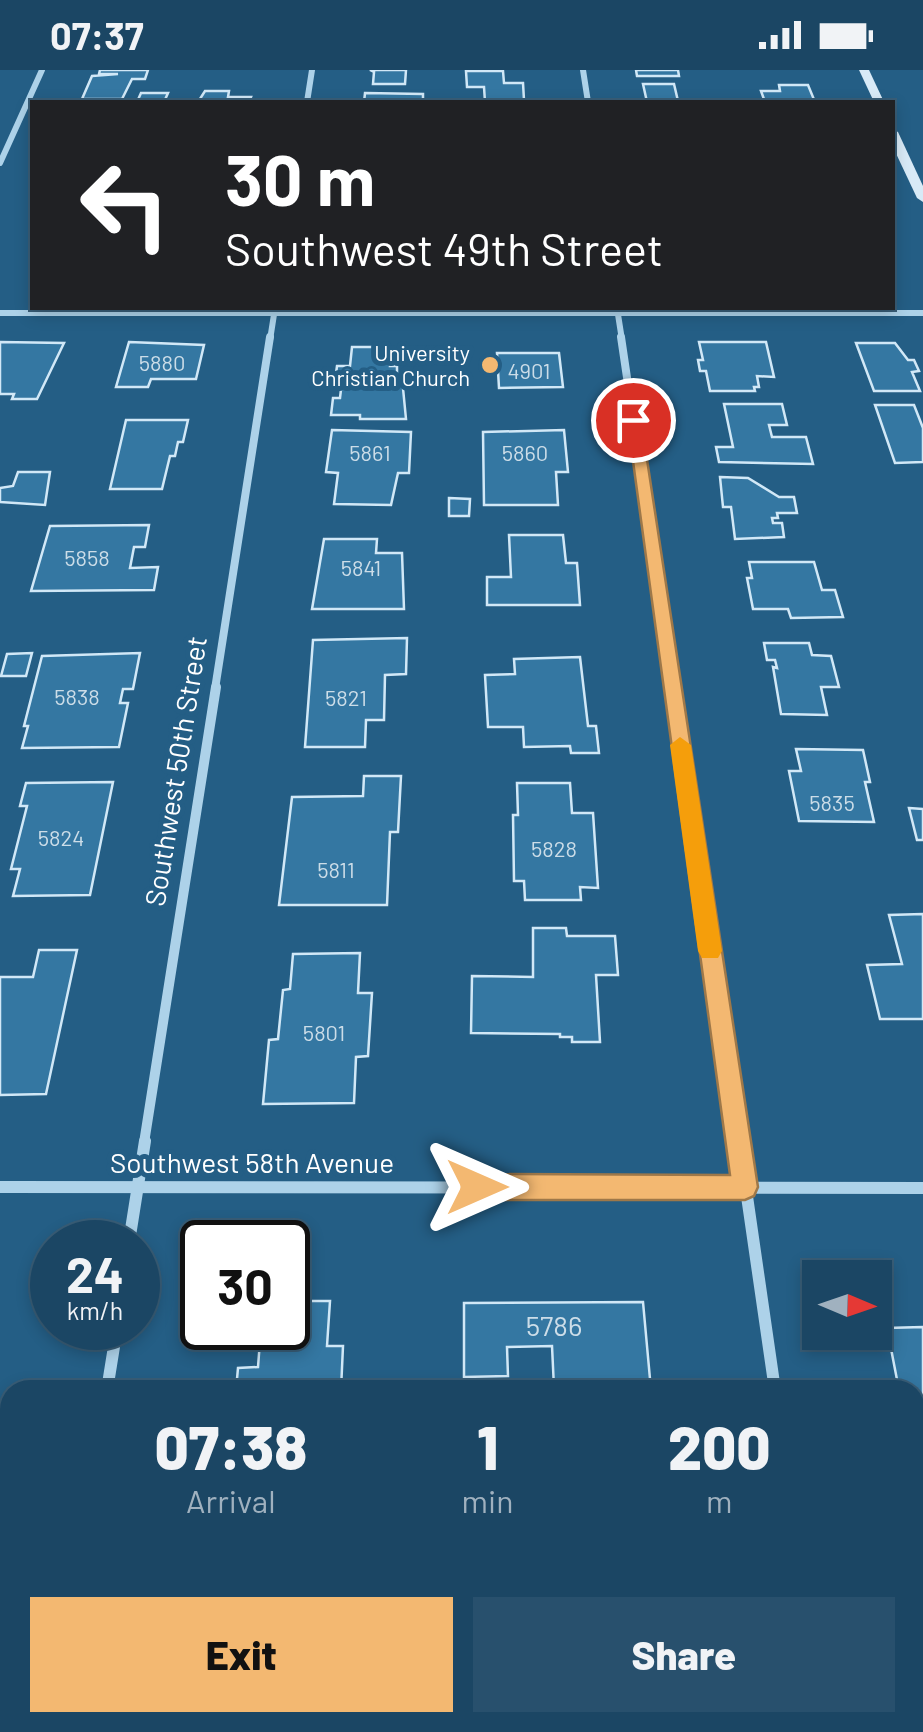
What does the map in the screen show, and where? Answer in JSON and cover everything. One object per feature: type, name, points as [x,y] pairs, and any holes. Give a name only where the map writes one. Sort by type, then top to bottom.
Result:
[{"type":"street","points":[[0,162],[42,70]]},
{"type":"street","points":[[307,100],[312,70]]},
{"type":"street","points":[[583,70],[588,100]]},
{"type":"street","points":[[864,70],[878,100]]},
{"type":"street","points":[[895,138],[923,198]]},
{"type":"street","name":"Southwest 50th Street","points":[[131,1220],[274,310]]},
{"type":"street","points":[[618,310],[774,1380]]},
{"type":"street","points":[[0,313],[923,313]]},
{"type":"street","name":"Southwest 58th Avenue","points":[[0,1187],[923,1188]]},
{"type":"street","points":[[109,1380],[113,1350]]},
{"type":"building","points":[[100,70],[148,70],[145,79],[132,79],[122,99],[82,99],[92,76],[118,74],[99,74]]},
{"type":"building","points":[[370,70],[406,70],[405,84],[373,84],[374,72]]},
{"type":"building","points":[[636,70],[678,70],[679,76],[637,76]]},
{"type":"building","points":[[466,71],[503,71],[504,83],[523,83],[524,100],[485,100],[484,87],[467,87]]},
{"type":"building","points":[[643,84],[674,84],[678,100],[647,100]]},
{"type":"building","points":[[779,85],[808,85],[814,100],[764,100],[761,91],[780,91]]},
{"type":"building","points":[[205,91],[229,91],[228,97],[251,97],[250,100],[199,100]]},
{"type":"building","points":[[141,93],[168,93],[165,100],[138,100]]},
{"type":"building","points":[[365,93],[423,94],[423,100],[364,100]]},
{"type":"building","points":[[0,342],[64,343],[37,399],[12,399],[14,394],[0,394]]},
{"type":"building","points":[[129,342],[204,345],[196,379],[151,379],[148,387],[116,387]]},
{"type":"building","points":[[699,342],[766,342],[774,377],[757,376],[759,387],[754,387],[755,391],[710,391],[706,371],[700,371],[698,360],[703,360]]},
{"type":"building","points":[[856,343],[895,343],[908,360],[914,360],[919,371],[912,372],[920,391],[874,391]]},
{"type":"building","points":[[352,347],[391,347],[390,366],[397,366],[397,377],[402,378],[406,419],[331,415],[333,398],[340,398],[342,381],[335,381],[337,366],[350,366]]},
{"type":"building","points":[[497,353],[559,353],[563,387],[499,388]]},
{"type":"building","points":[[724,404],[782,404],[787,425],[769,425],[772,437],[806,437],[813,464],[719,462],[716,447],[733,447]]},
{"type":"building","points":[[875,405],[914,405],[923,428],[923,462],[895,463]]},
{"type":"building","points":[[126,420],[188,420],[183,442],[178,442],[175,456],[170,456],[162,489],[110,489]]},
{"type":"building","points":[[332,430],[411,432],[409,473],[398,473],[391,505],[334,504],[338,473],[326,472]]},
{"type":"building","points":[[564,430],[568,472],[556,472],[558,505],[484,505],[483,432]]},
{"type":"building","points":[[18,472],[50,472],[45,505],[0,502],[0,488],[13,486]]},
{"type":"building","points":[[720,477],[748,478],[779,497],[794,497],[797,513],[777,513],[778,518],[772,518],[773,523],[782,523],[784,537],[735,539],[731,507],[723,507]]},
{"type":"building","points":[[449,498],[470,499],[469,516],[449,516]]},
{"type":"building","points":[[149,525],[145,547],[134,547],[130,568],[158,567],[154,590],[31,591],[50,526]]},
{"type":"building","points":[[509,535],[563,535],[566,563],[577,563],[580,605],[487,605],[487,577],[511,577]]},
{"type":"building","points":[[324,539],[377,539],[376,553],[402,553],[404,609],[312,609]]},
{"type":"building","points":[[749,562],[814,562],[822,590],[835,590],[843,617],[791,618],[788,609],[753,609],[747,578],[752,578]]},
{"type":"building","points":[[407,638],[406,674],[385,675],[384,720],[366,720],[365,747],[305,747],[313,640]]},
{"type":"building","points":[[764,643],[809,643],[812,655],[831,656],[839,687],[821,687],[827,715],[781,714],[773,667],[777,668],[775,660],[767,660]]},
{"type":"building","points":[[32,653],[26,676],[1,676],[7,654]]},
{"type":"building","points":[[140,653],[133,689],[123,689],[120,703],[128,703],[119,747],[22,748],[42,656]]},
{"type":"building","points":[[580,657],[588,726],[596,726],[599,753],[571,753],[570,746],[524,747],[523,727],[488,727],[485,675],[515,674],[514,659]]},
{"type":"building","points":[[796,749],[863,750],[874,822],[799,821],[789,771],[801,771]]},
{"type":"building","points":[[364,776],[401,776],[398,832],[390,832],[387,905],[279,905],[292,797],[363,796]]},
{"type":"building","points":[[113,782],[90,895],[13,896],[20,869],[11,869],[27,806],[20,806],[26,783]]},
{"type":"building","points":[[517,783],[570,783],[572,813],[593,813],[598,888],[580,887],[581,900],[525,900],[524,881],[514,881],[513,815],[518,815]]},
{"type":"building","points":[[909,808],[923,809],[923,840],[917,840]]},
{"type":"building","points":[[923,914],[923,1019],[880,1019],[867,965],[902,964],[889,915]]},
{"type":"building","points":[[533,928],[566,928],[567,936],[615,936],[618,975],[596,975],[600,1042],[572,1042],[572,1037],[560,1034],[471,1033],[472,976],[533,977]]},
{"type":"building","points":[[39,950],[77,950],[46,1094],[0,1095],[0,977],[33,977]]},
{"type":"building","points":[[360,953],[358,993],[372,993],[368,1056],[356,1057],[354,1103],[263,1104],[269,1040],[278,1039],[283,990],[290,989],[293,954]]},
{"type":"building","points":[[310,1301],[330,1301],[327,1346],[343,1346],[341,1380],[237,1380],[238,1368],[258,1367],[259,1350],[310,1350]]},
{"type":"building","points":[[643,1302],[650,1380],[554,1380],[552,1346],[507,1347],[508,1376],[464,1377],[464,1303]]},
{"type":"building","points":[[923,1327],[923,1380],[897,1380],[892,1328]]},
{"type":"slow traffic","points":[[680,745],[710,951]]},
{"type":"place","name":"University Christian Church","points":[[490,365]]},
{"type":"route","points":[[477,1187],[745,1187],[633,420]]}]
